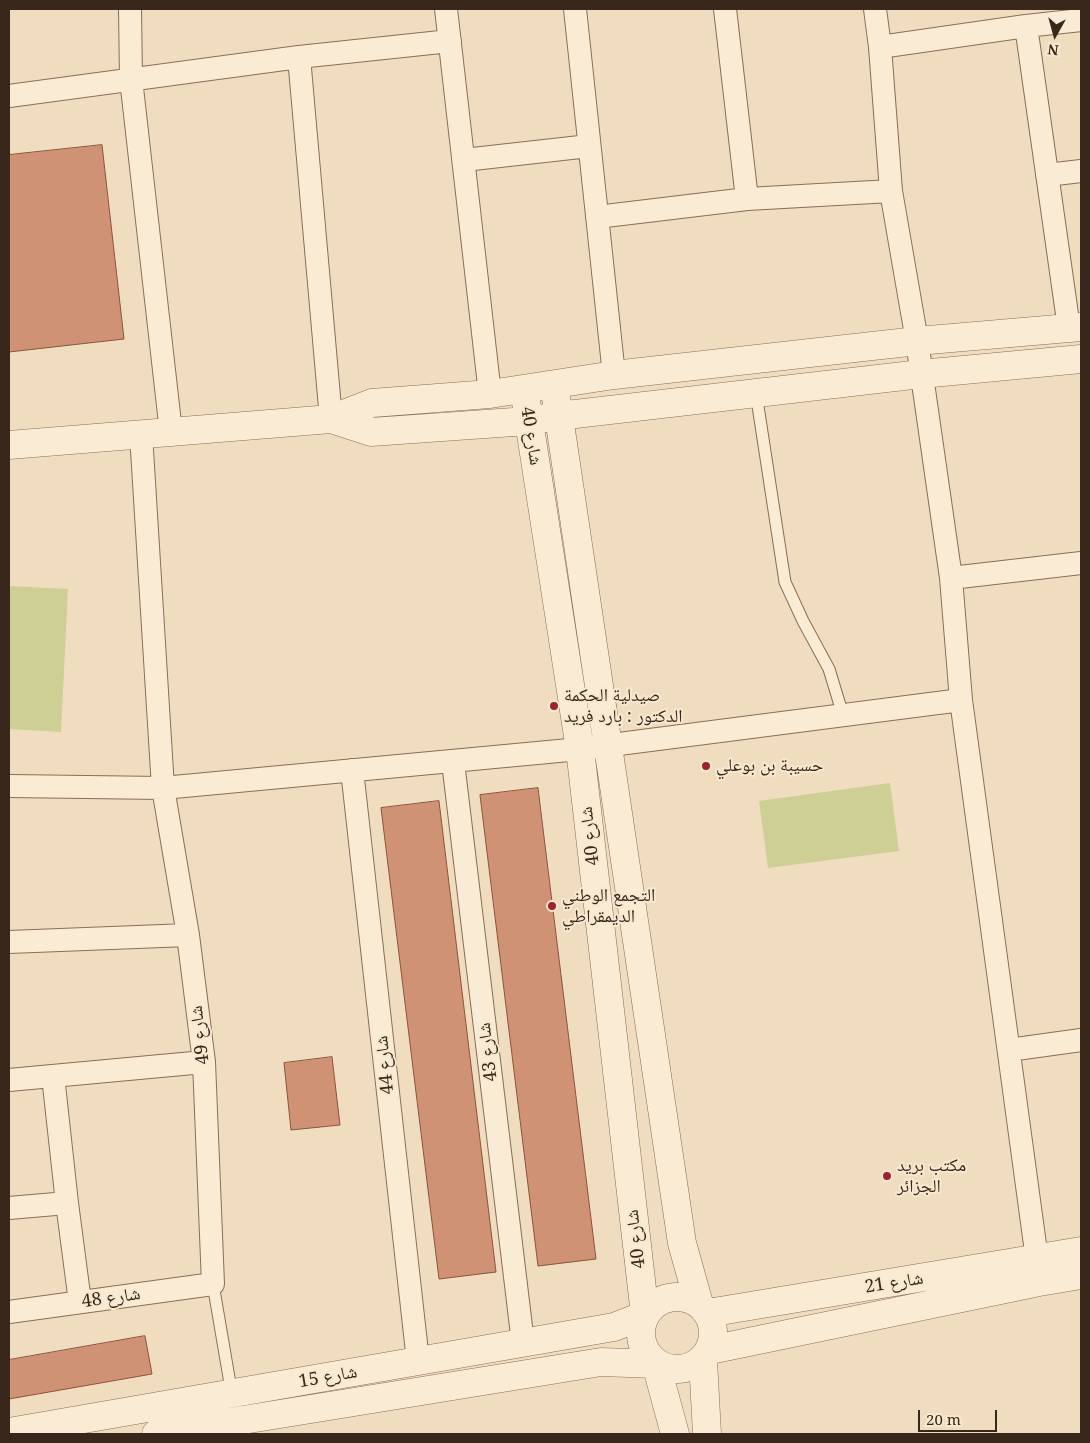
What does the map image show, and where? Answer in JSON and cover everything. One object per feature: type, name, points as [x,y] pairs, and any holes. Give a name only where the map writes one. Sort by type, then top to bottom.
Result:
[{"type":"street","points":[[130,9],[131,79],[171,432]]},
{"type":"street","points":[[450,9],[450,41],[490,394]]},
{"type":"street","points":[[575,9],[614,375]]},
{"type":"street","points":[[725,9],[747,199]]},
{"type":"street","points":[[875,9],[892,191],[917,341],[951,578],[961,700],[1038,1270]]},
{"type":"street","points":[[880,47],[1081,20]]},
{"type":"street","points":[[9,445],[331,419],[372,403],[490,394],[614,375],[917,341],[1075,328],[1047,175],[1026,26]]},
{"type":"street","points":[[9,96],[299,57],[450,41]]},
{"type":"street","points":[[299,57],[331,419]]},
{"type":"street","points":[[464,160],[590,146]]},
{"type":"street","points":[[1047,175],[1081,171]]},
{"type":"street","points":[[597,217],[747,199],[892,191]]},
{"type":"street","points":[[331,419],[371,432],[528,421],[921,374],[1081,359]]},
{"type":"street","name":"شارع 40","points":[[554,385],[682,1243],[703,1309]]},
{"type":"street","name":"شارع 40","points":[[524,389],[580,749],[645,1315]]},
{"type":"street","name":"شارع 49","points":[[141,434],[164,788],[188,936],[204,1062],[212,1284]]},
{"type":"street","points":[[951,578],[1081,563]]},
{"type":"street","points":[[9,786],[164,788],[452,762],[580,749],[961,700]]},
{"type":"street","name":"شارع 43","points":[[452,762],[523,1343]]},
{"type":"street","name":"شارع 44","points":[[352,770],[418,1361]]},
{"type":"street","points":[[9,942],[188,936]]},
{"type":"street","points":[[1009,1050],[1081,1040]]},
{"type":"street","points":[[9,1080],[204,1062]]},
{"type":"street","points":[[53,1076],[80,1302]]},
{"type":"street","points":[[9,1208],[67,1203]]},
{"type":"street","name":"شارع 21","points":[[706,1355],[1038,1270],[1081,1252]]},
{"type":"street","name":"شارع 21","points":[[703,1309],[1038,1270],[1081,1275]]},
{"type":"street","name":"شارع 48","points":[[9,1312],[212,1284]]},
{"type":"street","points":[[706,1355],[692,1367],[680,1370],[668,1369],[656,1364],[643,1347],[641,1326],[645,1315],[653,1306],[664,1299],[688,1298],[703,1309],[713,1325],[714,1337],[706,1355],[707,1434]]},
{"type":"street","name":"شارع 15","points":[[156,1434],[418,1361],[614,1327],[645,1315]]},
{"type":"street","name":"شارع 15","points":[[9,1432],[233,1413],[601,1362],[656,1364]]},
{"type":"street","points":[[656,1364],[675,1434]]},
{"type":"lane","points":[[756,393],[785,582],[803,621],[829,669],[843,715]]},
{"type":"lane","points":[[212,1284],[233,1413]]},
{"type":"green space","points":[[9,586],[68,589],[61,732],[9,729]]},
{"type":"green space","points":[[890,783],[899,851],[768,868],[759,801]]},
{"type":"building","points":[[102,145],[124,339],[9,352],[9,155]]},
{"type":"building","points":[[538,788],[596,1259],[538,1266],[480,795]]},
{"type":"building","points":[[439,801],[496,1272],[439,1279],[381,808]]},
{"type":"building","points":[[332,1057],[340,1125],[291,1130],[284,1063]]},
{"type":"building","points":[[145,1336],[152,1374],[9,1399],[9,1360]]},
{"type":"place","name":"صيدلية الحكمة الدكتور : بارد فريد","points":[[554,706]]},
{"type":"place","name":"حسيبة بن بوعلي","points":[[706,766]]},
{"type":"place","name":"التجمع الوطني الديمقراطي","points":[[552,906]]},
{"type":"place","name":"مكتب بريد الجزائر","points":[[887,1176]]}]
